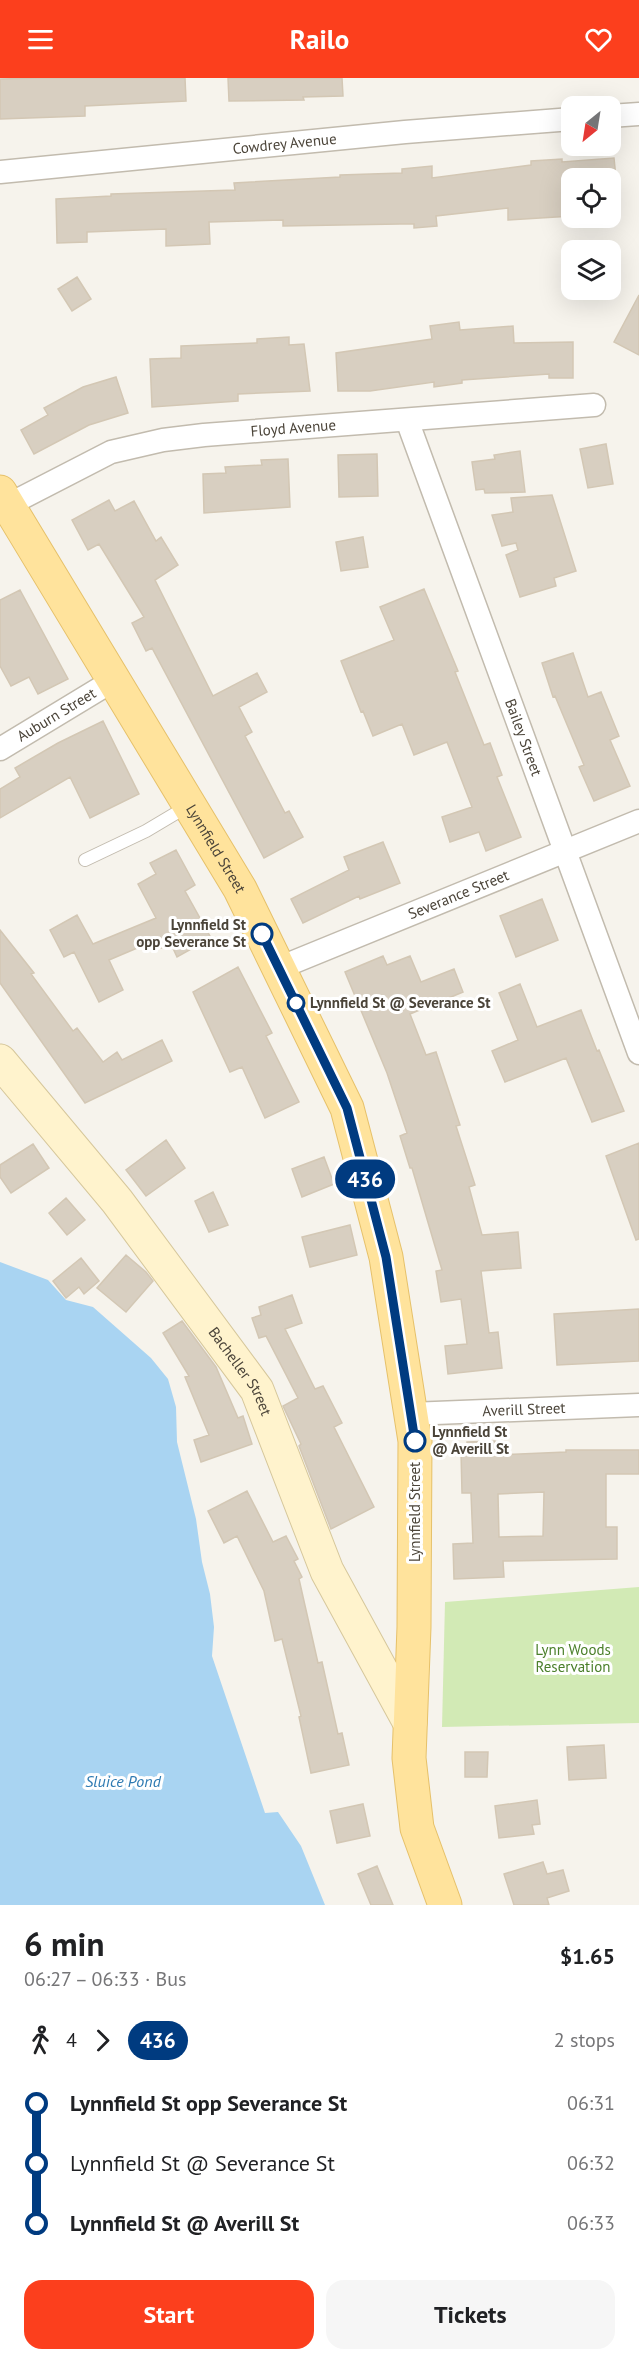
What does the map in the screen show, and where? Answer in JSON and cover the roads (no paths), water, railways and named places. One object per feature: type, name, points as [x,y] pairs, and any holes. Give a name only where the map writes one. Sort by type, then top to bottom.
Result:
[{"type":"main road","name":"Lynnfield Street","points":[[4,499],[240,889],[347,1108],[386,1257],[415,1441],[414,1627],[409,1758],[417,1828],[445,1905]]},
{"type":"street","points":[[621,115],[639,114]]},
{"type":"street","name":"Cowdrey Avenue","points":[[0,172],[405,132],[561,120]]},
{"type":"street","name":"Floyd Avenue","points":[[4,499],[111,452],[135,445],[204,435],[594,405]]},
{"type":"street","name":"Bailey Street","points":[[407,420],[639,1053]]},
{"type":"street","name":"Auburn Street","points":[[0,748],[114,680]]},
{"type":"street","name":"Severance Street","points":[[279,968],[639,821]]},
{"type":"street","name":"Bacheller Street","points":[[0,1060],[117,1201],[257,1390],[327,1571],[410,1723]]},
{"type":"street","name":"Averill Street","points":[[410,1414],[639,1405]]},
{"type":"lane","points":[[85,860],[146,831],[189,805]]},
{"type":"water","name":"Sluice Pond","points":[[0,1262],[48,1280],[66,1300],[93,1307],[151,1358],[168,1379],[176,1407],[177,1442],[196,1519],[202,1562],[210,1594],[214,1627],[212,1656],[265,1813],[278,1812],[301,1846],[325,1905],[0,1905]]},
{"type":"place","name":"Lynnfield St opp Severance St","points":[[262,934]]},
{"type":"place","name":"Lynnfield St @ Severance St","points":[[296,1003]]},
{"type":"place","name":"Lynnfield St @ Averill St","points":[[415,1441]]},
{"type":"park label","name":"Lynn Woods Reservation","points":[[573,1658]]}]
